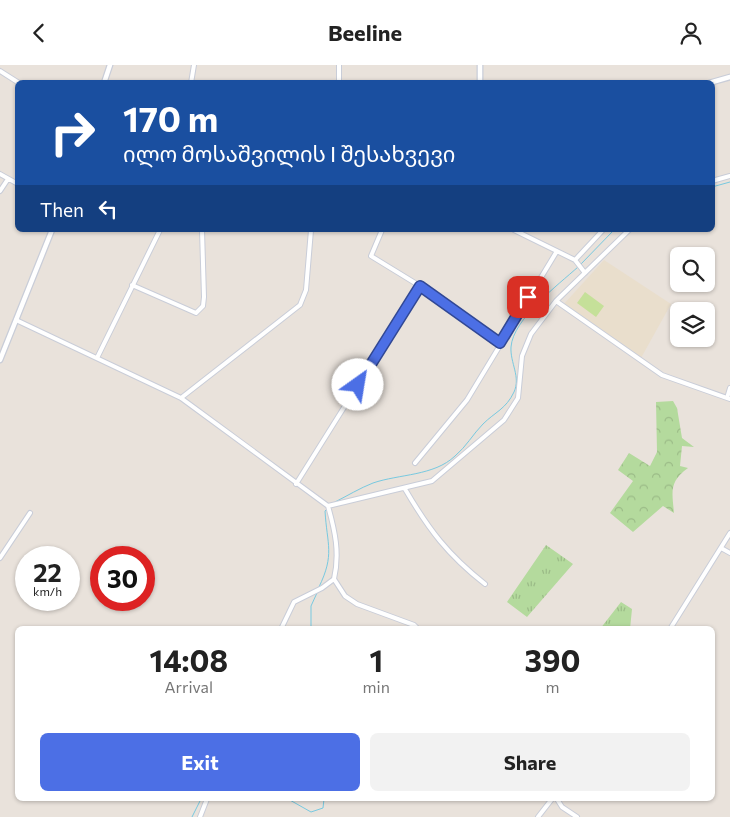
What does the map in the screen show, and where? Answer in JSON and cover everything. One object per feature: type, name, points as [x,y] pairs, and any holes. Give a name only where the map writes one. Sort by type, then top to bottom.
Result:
[{"type":"street","points":[[105,80],[110,65]]},
{"type":"street","points":[[192,80],[194,65]]},
{"type":"street","points":[[339,65],[339,80]]},
{"type":"street","points":[[480,65],[480,80]]},
{"type":"street","points":[[0,71],[15,80]]},
{"type":"street","points":[[715,81],[730,77]]},
{"type":"street","points":[[0,174],[15,182]]},
{"type":"street","points":[[715,180],[730,176]]},
{"type":"street","points":[[0,191],[8,179]]},
{"type":"street","points":[[0,360],[51,232]]},
{"type":"street","points":[[97,358],[159,232]]},
{"type":"street","points":[[132,285],[196,313],[203,306],[204,297],[202,232]]},
{"type":"street","points":[[182,398],[300,305],[306,291],[312,232]]},
{"type":"street","points":[[381,232],[371,255],[420,286],[500,343]]},
{"type":"street","points":[[519,232],[576,261],[585,273]]},
{"type":"street","points":[[576,261],[601,232]]},
{"type":"street","points":[[328,506],[382,491],[405,489],[432,481],[504,420],[518,399],[522,356],[532,334],[556,301],[627,232]]},
{"type":"street","points":[[415,463],[467,400],[557,251]]},
{"type":"street","points":[[296,484],[420,286]]},
{"type":"street","points":[[556,301],[662,375],[728,398],[730,388]]},
{"type":"street","points":[[16,320],[182,398],[328,506],[336,535],[338,562],[334,579],[322,588],[294,602],[282,626]]},
{"type":"street","points":[[405,489],[420,515],[449,554],[486,585]]},
{"type":"street","points":[[0,559],[30,513]]},
{"type":"street","points":[[672,626],[730,533]]},
{"type":"street","points":[[721,548],[730,553]]},
{"type":"street","points":[[334,579],[345,595],[357,604],[415,626]]},
{"type":"street","points":[[200,817],[206,801]]},
{"type":"street","points":[[538,817],[550,801]]},
{"type":"street","points":[[558,801],[562,807],[577,817]]},
{"type":"shaded area","points":[[604,260],[670,303],[641,358],[563,305]]},
{"type":"green space","points":[[585,292],[604,306],[596,317],[577,303]]},
{"type":"green space","points":[[673,401],[677,408],[682,438],[694,447],[682,446],[680,466],[688,468],[678,478],[673,488],[674,513],[663,506],[633,532],[610,513],[633,481],[618,470],[629,453],[650,466],[657,452],[656,402]]},
{"type":"green space","points":[[546,545],[573,564],[527,617],[507,602]]},
{"type":"green space","points":[[621,602],[632,609],[630,626],[602,626]]},
{"type":"waterway","points":[[715,186],[730,182]]},
{"type":"waterway","points":[[581,264],[612,232]]},
{"type":"waterway","points":[[335,502],[373,483],[416,474],[447,463],[459,452],[483,424],[500,410],[514,392],[516,375],[511,347],[520,325],[538,303],[578,267]]},
{"type":"waterway","points":[[319,587],[327,566],[329,549],[325,511],[328,508]]},
{"type":"waterway","points":[[311,626],[311,606],[317,593]]},
{"type":"waterway","points":[[192,817],[200,801]]},
{"type":"waterway","points":[[292,801],[311,812],[323,808],[324,801]]},
{"type":"route","points":[[358,385],[420,286],[500,343],[528,297]]}]
